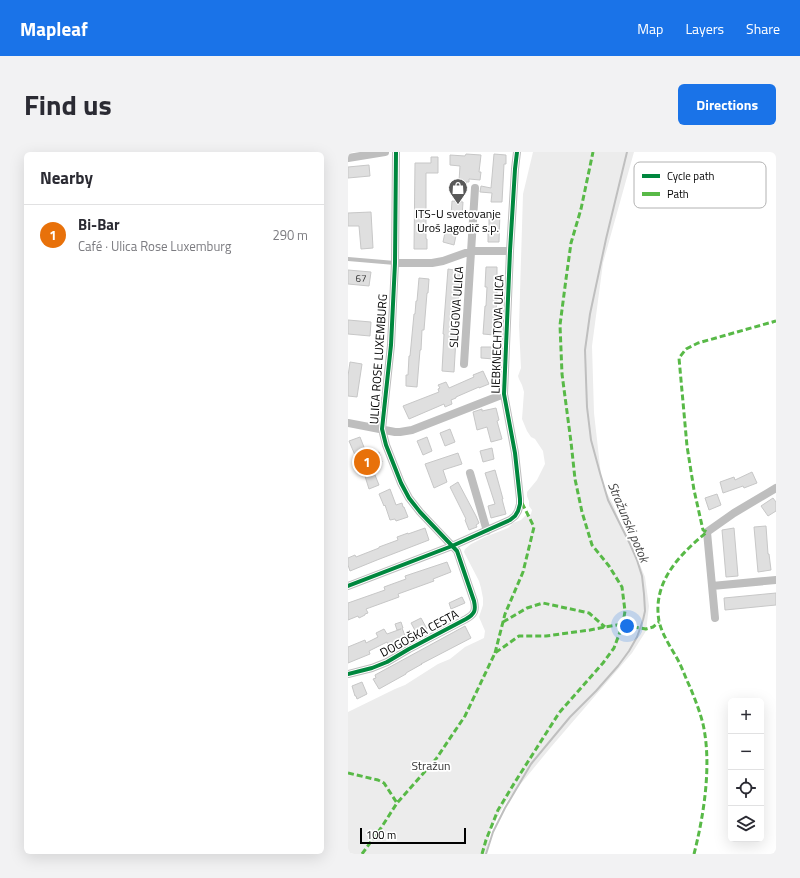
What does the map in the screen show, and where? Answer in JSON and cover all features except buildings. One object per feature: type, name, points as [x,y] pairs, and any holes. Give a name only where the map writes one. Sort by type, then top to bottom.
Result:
[{"type":"street","points":[[348,158],[385,152]]},
{"type":"street","name":"ULICA ROSE LUXEMBURG","points":[[396,152],[395,263],[390,345],[382,429],[386,445],[401,483],[420,512],[452,546]]},
{"type":"street","name":"LIEBKNECHTOVA ULICA","points":[[348,586],[452,546],[486,531],[510,520],[518,511],[520,494],[515,454],[504,394],[510,251],[515,169],[518,152]]},
{"type":"street","name":"SLUGOVA ULICA","points":[[464,364],[475,188]]},
{"type":"street","name":"SLUGOVA ULICA","points":[[395,263],[432,263],[443,261],[471,251],[510,251]]},
{"type":"street","points":[[348,423],[395,432],[412,430],[504,394]]},
{"type":"street","points":[[470,473],[486,531]]},
{"type":"street","points":[[715,618],[707,532],[776,488]]},
{"type":"street","name":"DOGOŠKA CESTA","points":[[348,674],[372,668],[387,662],[472,616],[475,609],[474,601],[457,551],[452,546]]},
{"type":"street","points":[[712,586],[776,580]]},
{"type":"lane","points":[[348,259],[395,263]]},
{"type":"green space","name":"Stražun","points":[[533,152],[634,152],[603,263],[592,346],[594,413],[602,484],[613,504],[645,577],[649,606],[646,631],[632,653],[506,802],[491,829],[486,854],[348,854],[348,712],[405,685],[438,664],[450,659],[465,647],[484,638],[485,631],[479,617],[483,605],[481,588],[464,552],[465,549],[471,544],[508,528],[526,515],[531,514],[532,510],[529,506],[527,492],[537,480],[545,464],[543,451],[535,439],[531,437],[527,431],[522,419],[524,392],[518,376],[521,368],[519,326],[523,194]]},
{"type":"waterway","name":"Stražunski potok","points":[[486,854],[493,832],[505,808],[531,764],[570,717],[618,666],[637,637],[645,611],[642,576],[630,544],[608,500],[591,440],[587,407],[585,350],[590,314],[627,152]]},
{"type":"marked path","points":[[482,854],[498,810],[515,782],[559,713],[603,663],[614,648],[623,624],[625,611],[622,587],[609,566],[592,545],[582,512],[575,479],[562,374],[560,325],[571,243],[581,209],[593,152]]},
{"type":"marked path","points":[[694,854],[701,823],[706,789],[706,739],[702,719],[694,696],[660,626],[658,607],[660,594],[670,570],[687,550],[707,532],[703,530],[694,490],[687,446],[679,358],[686,349],[698,343],[776,321]]},
{"type":"marked path","points":[[495,653],[505,614],[523,572],[534,527],[521,501]]},
{"type":"marked path","points":[[503,622],[527,608],[543,603],[589,613],[605,627]]},
{"type":"marked path","points":[[362,854],[397,803],[436,759],[465,716],[495,653],[519,636],[546,636],[623,624],[646,629],[653,627],[659,622]]},
{"type":"marked path","points":[[348,773],[378,780],[384,783],[397,803]]},
{"type":"cycle path","points":[[348,674],[372,668],[387,662],[466,619],[475,609],[474,601],[457,551],[420,512],[409,498],[401,483],[386,445],[382,429],[391,345],[395,263],[396,152]]},
{"type":"cycle path","points":[[348,586],[452,546],[510,520],[518,511],[520,499],[515,453],[504,394],[510,251],[517,152]]},
{"type":"place","name":"ITS-U svetovanje Uroš Jagodič s.p.","points":[[458,205]]},
{"type":"place","name":"Bi-Bar","points":[[367,462]]}]
